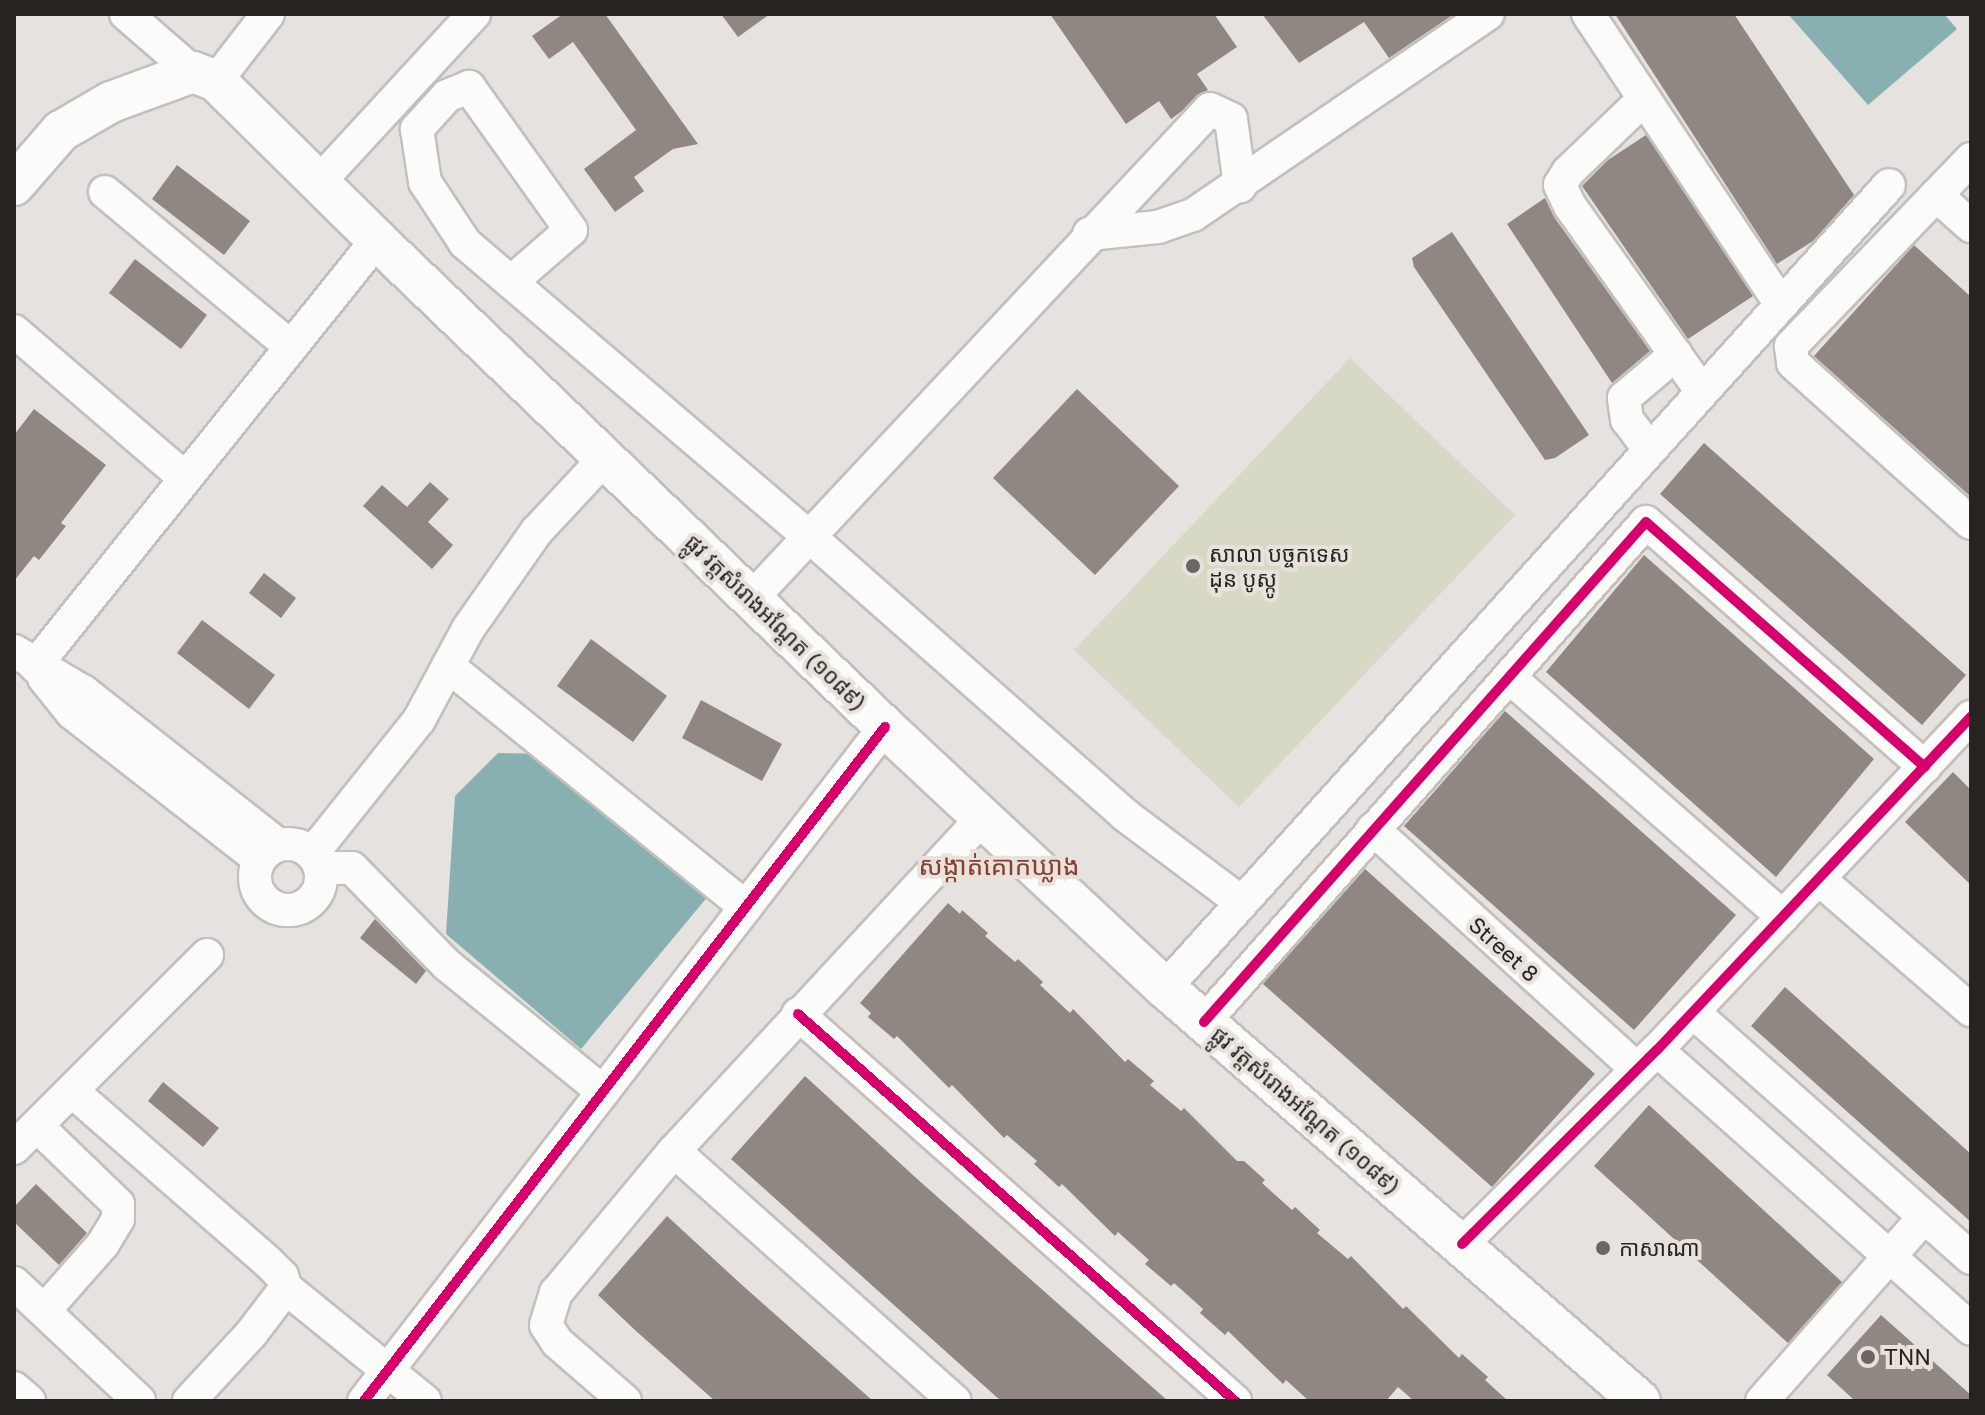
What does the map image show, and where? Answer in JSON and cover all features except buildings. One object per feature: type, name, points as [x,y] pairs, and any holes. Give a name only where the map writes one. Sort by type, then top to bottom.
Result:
[{"type":"main road","name":"ផ្លូវ វត្តសំរោងអណ្ដែត (១០៨៩)","points":[[204,77],[319,182],[885,727],[1165,988],[1640,1401]]},
{"type":"main road","points":[[14,185],[61,131],[111,102],[204,77]]},
{"type":"street","points":[[126,14],[204,77],[268,14]]},
{"type":"street","points":[[319,182],[474,14]]},
{"type":"street","points":[[1089,234],[1158,227],[1193,215],[1240,186],[1488,14]]},
{"type":"street","points":[[1588,14],[1781,304]]},
{"type":"street","points":[[511,282],[571,230],[469,87],[447,96],[417,129],[425,182],[465,243],[811,538],[1125,815],[1242,903]]},
{"type":"street","points":[[1644,99],[1568,172],[1560,185],[1570,206],[1702,392]]},
{"type":"street","points":[[751,599],[811,538],[1089,234],[1210,109],[1231,119],[1240,186]]},
{"type":"street","points":[[1971,159],[1791,346],[1793,363],[1971,523]]},
{"type":"street","points":[[1165,988],[1889,185]]},
{"type":"street","points":[[105,192],[290,346]]},
{"type":"street","points":[[1936,195],[1971,226]]},
{"type":"street","points":[[268,852],[84,692],[24,658],[184,477],[377,240]]},
{"type":"street","points":[[14,331],[184,477]]},
{"type":"street","points":[[1650,450],[1627,420],[1624,398],[1676,354]]},
{"type":"street","points":[[603,1092],[447,965],[352,868],[316,861],[296,844],[268,852],[254,880],[264,900],[284,910],[299,908],[313,899],[320,885],[316,861],[419,720],[468,629],[537,531],[605,458]]},
{"type":"street","points":[[1204,1022],[1646,522],[1925,767]]},
{"type":"street","points":[[448,666],[746,907]]},
{"type":"street","points":[[1509,677],[1783,917]]},
{"type":"street","points":[[1462,1244],[1693,1012],[1925,767],[1960,752],[1971,717]]},
{"type":"street","points":[[364,1401],[885,727]]},
{"type":"street","points":[[625,1401],[557,1342],[546,1325],[556,1293],[674,1151],[983,817]]},
{"type":"street","name":"Street 8","points":[[1373,829],[1646,1059],[1889,1256],[1971,1329]]},
{"type":"street","points":[[1819,879],[1971,1010]]},
{"type":"street","points":[[14,1148],[207,955]]},
{"type":"street","points":[[1693,1012],[1971,1258]]},
{"type":"street","points":[[798,1014],[1235,1401]]},
{"type":"street","points":[[72,1091],[268,1262],[282,1276],[286,1288],[425,1401]]},
{"type":"street","points":[[37,1126],[118,1204],[118,1219],[103,1244],[44,1311]]},
{"type":"street","points":[[674,1151],[955,1401]]},
{"type":"street","points":[[1762,1401],[1924,1217]]},
{"type":"street","points":[[14,1283],[139,1401]]},
{"type":"street","points":[[189,1401],[251,1334],[286,1288]]},
{"type":"street","points":[[14,1388],[29,1401]]},
{"type":"green space","points":[[1350,358],[1515,515],[1239,807],[1074,650]]},
{"type":"water","points":[[1788,14],[1944,14],[1957,29],[1868,105]]},
{"type":"water","points":[[498,753],[551,754],[714,889],[581,1049],[446,934],[455,796]]},
{"type":"cycle path","points":[[1204,1022],[1646,522],[1925,767]]},
{"type":"cycle path","points":[[1462,1244],[1657,1050],[1971,717]]},
{"type":"cycle path","points":[[364,1401],[885,727]]},
{"type":"cycle path","points":[[798,1014],[1235,1401]]},
{"type":"place","name":"សាលា បច្ចកទេស ដុន បូស្កូ","points":[[1193,566]]},
{"type":"place","name":"កាសាណា","points":[[1603,1248]]},
{"type":"place","name":"TNN","points":[[1868,1357]]},
{"type":"district","name":"សង្កាត់គោកឃ្លាង","points":[[999,866]]}]
